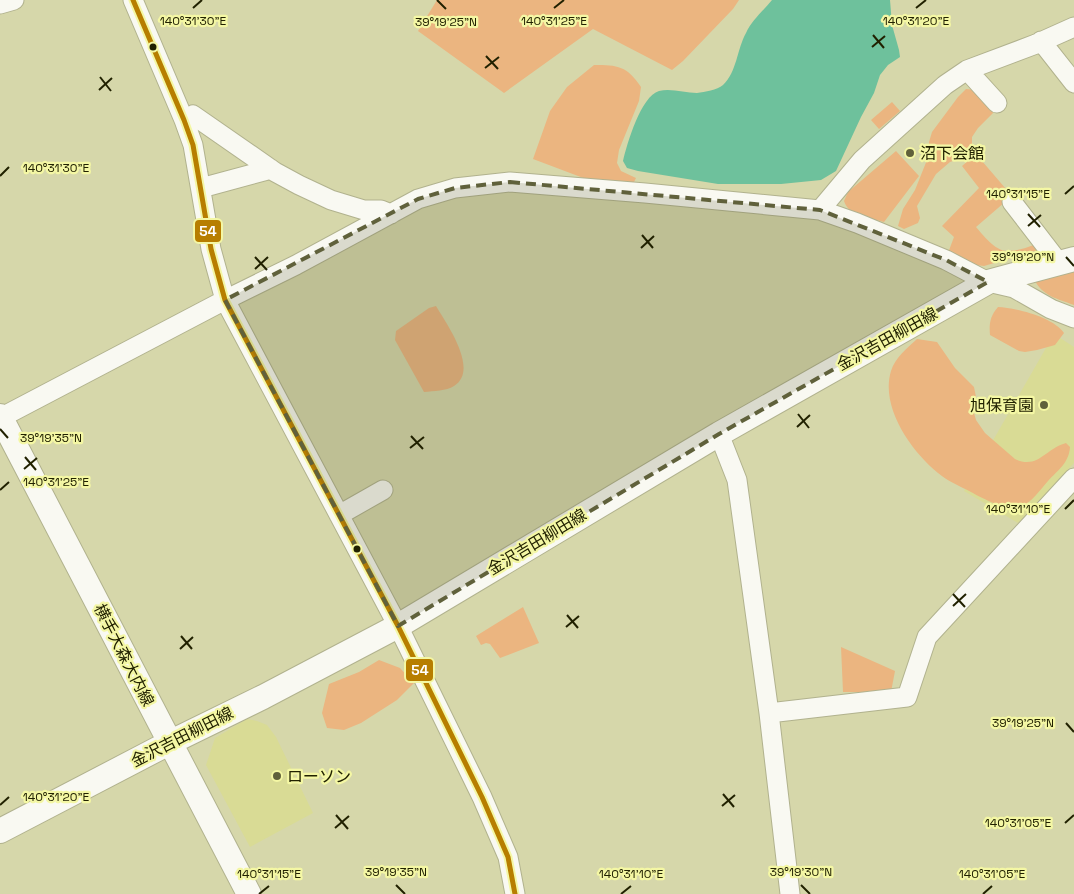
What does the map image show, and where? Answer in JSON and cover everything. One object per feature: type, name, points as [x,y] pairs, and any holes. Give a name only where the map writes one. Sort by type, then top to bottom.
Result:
[{"type":"main road","name":"金沢吉田柳田線","points":[[0,831],[398,626],[719,434],[988,282],[1066,261]]},
{"type":"main road","name":"横手大森大内線","points":[[0,417],[249,894]]},
{"type":"street","points":[[0,4],[14,0]]},
{"type":"street","points":[[134,0],[193,145],[211,249],[225,300],[398,626],[482,797],[508,857],[515,894]]},
{"type":"street","points":[[820,210],[862,160],[945,85],[967,70],[1041,42],[1074,27]]},
{"type":"street","points":[[1041,42],[1074,83]]},
{"type":"street","points":[[967,70],[998,103]]},
{"type":"street","points":[[184,120],[193,116],[271,169],[331,200],[364,210],[380,210],[390,214]]},
{"type":"street","points":[[201,188],[271,169]]},
{"type":"street","points":[[0,417],[418,200],[456,188],[510,182],[820,210],[857,223],[946,260],[988,282],[1014,288],[1052,309],[1074,318]]},
{"type":"street","points":[[1012,202],[1066,261]]},
{"type":"street","points":[[719,434],[737,480],[769,713],[790,894]]},
{"type":"street","points":[[769,713],[907,697],[927,637],[1074,478]]},
{"type":"street","points":[[339,515],[383,490]]},
{"type":"highlighted area","points":[[510,182],[820,210],[946,260],[988,282],[719,434],[398,626],[225,300],[418,199],[455,188]]},
{"type":"shaded area","points":[[437,0],[739,0],[733,9],[672,70],[593,29],[504,93],[418,31]]},
{"type":"shaded area","points":[[772,0],[890,0],[892,25],[900,57],[888,65],[880,75],[874,93],[836,171],[821,180],[781,184],[718,184],[627,168],[623,161],[628,144],[636,121],[652,95],[659,91],[668,90],[697,93],[723,85],[731,74],[748,28]]},
{"type":"shaded area","points":[[594,65],[610,65],[621,68],[631,75],[641,87],[639,101],[619,150],[617,163],[621,171],[636,178],[633,184],[586,179],[533,159],[550,111],[567,87]]},
{"type":"shaded area","points":[[966,89],[976,90],[991,105],[993,113],[972,137],[972,149],[968,156],[950,162],[936,174],[917,206],[920,218],[918,223],[904,229],[898,226],[903,209],[915,190],[929,155],[929,142],[932,132]]},
{"type":"shaded area","points":[[892,102],[900,111],[879,129],[871,120]]},
{"type":"shaded area","points":[[896,151],[919,176],[884,222],[855,214],[844,201],[848,192]]},
{"type":"shaded area","points":[[976,154],[1012,196],[976,227],[990,243],[1002,250],[1016,250],[1037,244],[1038,250],[984,266],[976,265],[948,253],[954,237],[942,226],[979,188],[962,166]]},
{"type":"shaded area","points":[[1074,268],[1074,305],[1056,299],[1046,293],[1037,285],[1034,279]]},
{"type":"shaded area","points":[[436,306],[458,346],[464,369],[461,379],[451,388],[424,392],[395,340],[396,331],[429,308]]},
{"type":"shaded area","points":[[998,307],[1034,314],[1052,322],[1064,333],[1055,345],[1025,352],[1019,351],[990,335],[991,320]]},
{"type":"shaded area","name":"旭保育園","points":[[1054,334],[1074,347],[1074,463],[1018,523],[964,491]]},
{"type":"shaded area","points":[[917,339],[937,342],[955,368],[974,387],[976,397],[974,413],[976,420],[985,433],[1015,459],[1030,462],[1066,443],[1070,447],[1068,458],[1062,466],[1036,496],[1025,505],[1009,508],[995,504],[949,481],[928,464],[908,441],[894,413],[889,385],[891,371],[895,362]]},
{"type":"shaded area","points":[[523,607],[539,643],[500,658],[490,644],[481,645],[476,636]]},
{"type":"shaded area","points":[[841,647],[895,671],[891,692],[843,692]]},
{"type":"shaded area","points":[[379,660],[400,668],[414,683],[397,700],[361,723],[344,730],[327,728],[322,713],[329,684],[359,672]]},
{"type":"shaded area","points":[[247,719],[267,725],[276,737],[313,813],[250,847],[206,765],[215,738]]},
{"type":"transit line","name":"54","points":[[133,0],[193,145],[211,249],[225,300],[398,626],[482,797],[508,857],[515,894]]},
{"type":"place","name":"沼下会館","points":[[910,153]]},
{"type":"place","name":"旭保育園","points":[[1044,405]]},
{"type":"place","name":"ローソン","points":[[277,776]]}]
